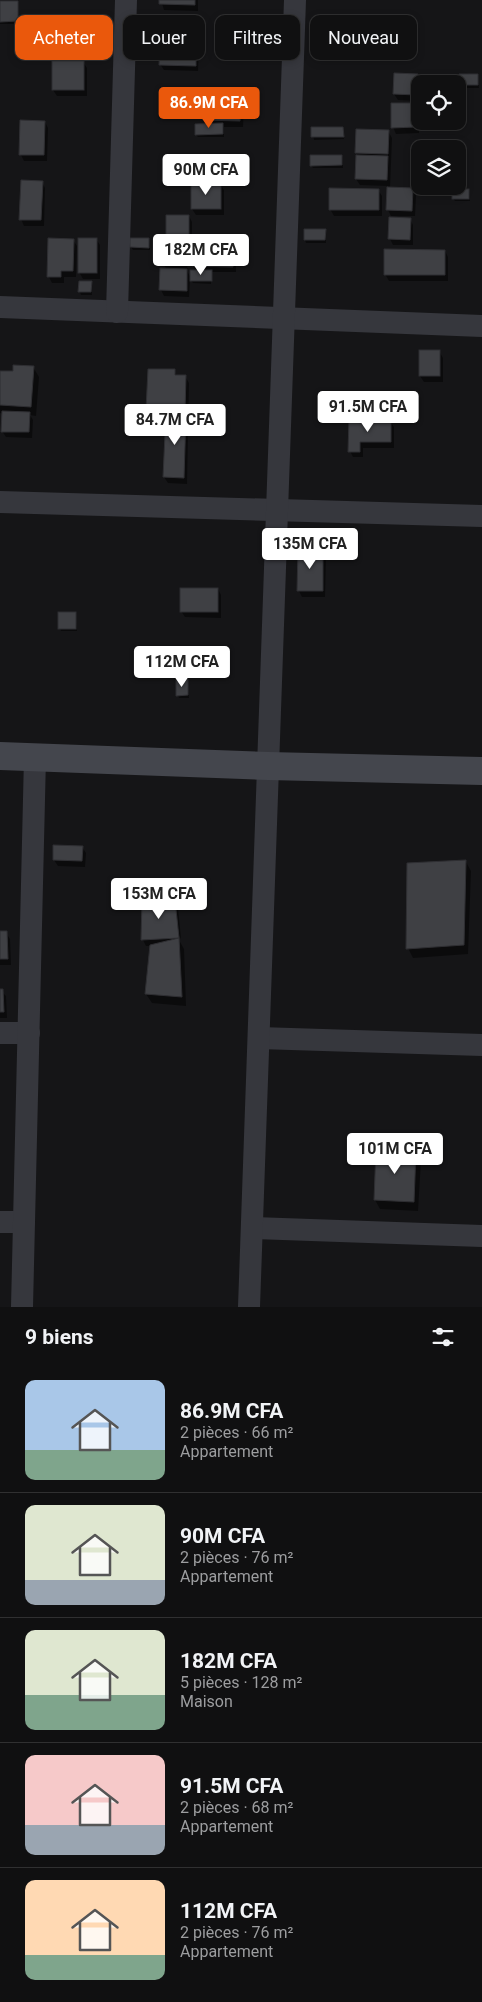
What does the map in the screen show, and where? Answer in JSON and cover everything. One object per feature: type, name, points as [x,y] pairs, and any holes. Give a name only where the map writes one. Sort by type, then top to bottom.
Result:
[{"type":"main road","points":[[0,756],[268,766],[482,771]]},
{"type":"street","points":[[118,312],[126,0]]},
{"type":"street","points":[[250,1307],[295,0]]},
{"type":"street","points":[[0,308],[482,326]]},
{"type":"street","points":[[0,502],[482,516],[482,512]]},
{"type":"street","points":[[22,1307],[35,757]]},
{"type":"street","points":[[0,1033],[28,1033]]},
{"type":"street","points":[[259,1038],[482,1045]]},
{"type":"street","points":[[0,1222],[24,1222]]},
{"type":"street","points":[[252,1228],[482,1236]]},
{"type":"building","points":[[159,0],[195,0],[195,5],[159,4]]},
{"type":"building","points":[[0,1],[18,1],[18,15],[15,15],[15,21],[0,22]]},
{"type":"building","points":[[159,60],[196,60],[196,66],[159,65]]},
{"type":"building","points":[[52,61],[84,61],[84,90],[52,90]]},
{"type":"building","points":[[394,73],[418,74],[411,75],[411,95],[393,94]]},
{"type":"building","points":[[478,74],[478,85],[466,85],[466,75],[459,75]]},
{"type":"building","points":[[203,97],[241,98],[240,121],[203,120]]},
{"type":"building","points":[[391,103],[411,103],[411,127],[391,128]]},
{"type":"building","points":[[20,120],[45,121],[44,155],[19,155]]},
{"type":"building","points":[[223,123],[223,134],[195,135],[195,124]]},
{"type":"building","points":[[311,127],[343,127],[344,137],[311,137]]},
{"type":"building","points":[[356,129],[389,130],[388,154],[355,153]]},
{"type":"building","points":[[310,155],[342,155],[342,165],[310,166]]},
{"type":"building","points":[[356,155],[388,156],[387,180],[355,179]]},
{"type":"building","points":[[21,180],[43,181],[41,220],[19,220]]},
{"type":"building","points":[[191,183],[221,183],[221,209],[191,209]]},
{"type":"building","points":[[387,187],[411,188],[412,211],[386,210]]},
{"type":"building","points":[[329,188],[379,189],[379,210],[329,210]]},
{"type":"building","points":[[466,189],[469,189],[469,199],[452,199],[452,195],[466,195]]},
{"type":"building","points":[[166,215],[189,215],[189,238],[166,237]]},
{"type":"building","points":[[389,217],[411,218],[410,240],[388,239]]},
{"type":"building","points":[[304,229],[326,229],[325,240],[304,240]]},
{"type":"building","points":[[48,238],[74,239],[73,271],[61,271],[61,277],[47,277]]},
{"type":"building","points":[[78,238],[97,238],[97,273],[78,273]]},
{"type":"building","points":[[130,238],[149,238],[149,248],[130,247]]},
{"type":"building","points":[[192,241],[225,241],[225,254],[233,254],[233,267],[192,266]]},
{"type":"building","points":[[164,243],[186,243],[186,265],[163,265]]},
{"type":"building","points":[[384,249],[445,250],[445,275],[384,275]]},
{"type":"building","points":[[160,268],[187,269],[187,291],[159,290]]},
{"type":"building","points":[[190,270],[212,270],[212,281],[190,281]]},
{"type":"building","points":[[79,281],[92,281],[91,292],[78,292]]},
{"type":"building","points":[[419,350],[440,350],[440,376],[419,376]]},
{"type":"building","points":[[13,365],[34,366],[31,407],[0,405],[0,371],[13,371]]},
{"type":"building","points":[[148,369],[175,369],[175,375],[186,375],[185,411],[146,410]]},
{"type":"building","points":[[2,411],[30,412],[29,432],[1,432]]},
{"type":"building","points":[[166,413],[186,413],[184,478],[163,477]]},
{"type":"building","points":[[349,419],[391,420],[391,442],[360,442],[360,452],[348,452]]},
{"type":"building","points":[[323,548],[323,591],[297,591],[298,549]]},
{"type":"building","points":[[180,588],[218,588],[218,612],[180,612]]},
{"type":"building","points":[[58,612],[76,612],[76,629],[58,629]]},
{"type":"building","points":[[188,679],[188,695],[176,696],[176,680]]},
{"type":"building","points":[[53,845],[83,846],[82,861],[53,860]]},
{"type":"building","points":[[466,860],[464,945],[406,949],[407,863]]},
{"type":"building","points":[[142,900],[175,900],[179,938],[141,940]]},
{"type":"building","points":[[0,931],[7,931],[8,959],[0,959]]},
{"type":"building","points":[[179,938],[182,997],[145,994],[150,945]]},
{"type":"building","points":[[0,989],[3,989],[4,1012],[0,1012]]},
{"type":"building","points":[[376,1149],[416,1150],[414,1202],[374,1200]]}]
